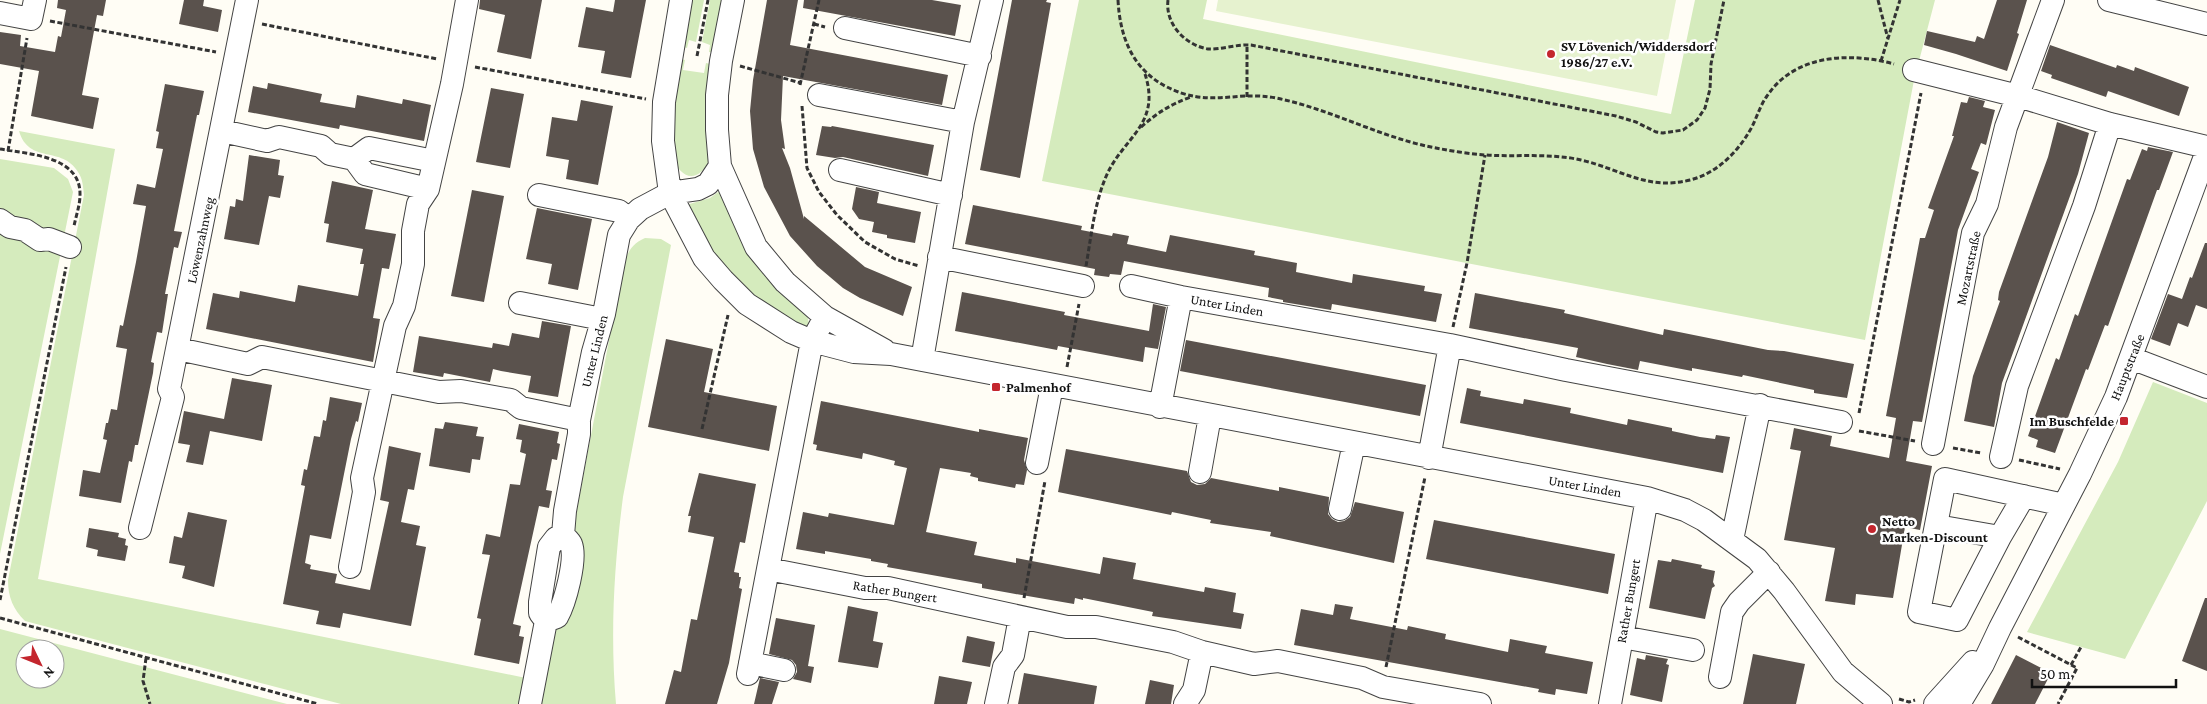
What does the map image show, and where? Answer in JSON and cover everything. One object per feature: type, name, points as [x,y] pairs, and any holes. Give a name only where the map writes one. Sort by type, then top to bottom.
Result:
[{"type":"street","name":"Löwenzahnweg","points":[[140,528],[173,398],[169,389],[247,0]]},
{"type":"street","points":[[350,567],[364,492],[362,478],[382,381],[395,326],[404,306],[413,264],[413,231],[418,204],[428,189],[456,63],[467,0]]},
{"type":"street","name":"Unter Linden","points":[[681,0],[664,102],[663,142],[670,193],[704,258],[734,291],[766,317],[812,341],[854,352],[891,354],[1160,407],[1647,498],[1685,510],[1704,520],[1757,559],[1770,572],[1843,672],[1881,704]]},
{"type":"street","name":"Unter Linden","points":[[733,0],[721,61],[717,121],[720,166],[756,247],[785,282],[825,318],[891,354]]},
{"type":"street","points":[[922,360],[963,122],[992,0]]},
{"type":"street","name":"Mozartstraße","points":[[1933,444],[1973,233],[1987,204],[2006,127],[2053,0]]},
{"type":"street","points":[[2109,0],[2207,24]]},
{"type":"street","points":[[0,13],[33,9]]},
{"type":"street","points":[[845,28],[980,56]]},
{"type":"street","points":[[1920,71],[2018,96],[2110,124],[2207,149]]},
{"type":"street","points":[[819,95],[963,122]]},
{"type":"street","points":[[2001,457],[2017,386],[2084,206],[2110,124]]},
{"type":"street","points":[[222,131],[267,141],[280,138],[322,146],[330,154],[354,158],[369,148],[434,161]]},
{"type":"street","name":"Hauptstraße","points":[[1960,704],[1984,664],[2000,628],[2080,474],[2131,358],[2207,149]]},
{"type":"street","points":[[354,158],[365,174],[428,189]]},
{"type":"street","name":"Unter Linden","points":[[530,704],[546,621],[540,613],[540,602],[549,548],[556,538],[563,535],[565,511],[579,434],[579,420],[619,235],[640,209],[670,193],[692,190],[708,184],[720,166]]},
{"type":"street","points":[[840,170],[951,195]]},
{"type":"street","points":[[539,195],[619,211],[630,219]]},
{"type":"street","points":[[0,220],[10,227],[25,230],[40,240],[49,239],[70,246]]},
{"type":"street","points":[[939,257],[1082,286]]},
{"type":"street","name":"Unter Linden","points":[[1131,286],[1181,297],[1450,344],[1566,370],[1851,424]]},
{"type":"street","name":"Unter Linden","points":[[1160,407],[1181,297]]},
{"type":"street","points":[[520,303],[602,319]]},
{"type":"street","points":[[784,670],[749,669],[812,341],[825,318]]},
{"type":"street","points":[[1429,458],[1450,344]]},
{"type":"street","points":[[178,349],[248,364],[262,357],[439,392],[460,391],[510,400],[521,408],[579,420]]},
{"type":"street","points":[[2131,358],[2207,387]]},
{"type":"street","points":[[1042,471],[1052,386]]},
{"type":"street","points":[[1732,540],[1760,406]]},
{"type":"street","points":[[1200,472],[1210,416]]},
{"type":"street","points":[[1340,509],[1354,443]]},
{"type":"street","points":[[2024,496],[2000,537],[1957,620],[1919,612],[1945,479],[2024,496],[2064,505]]},
{"type":"street","name":"Rather Bungert","points":[[1610,704],[1647,498]]},
{"type":"street","points":[[1937,526],[2000,537]]},
{"type":"street","name":"Rather Bungert","points":[[768,569],[865,588],[897,590],[1067,627],[1105,628],[1173,642],[1202,652],[1254,664],[1278,661],[1362,678],[1381,695],[1480,704]]},
{"type":"street","points":[[1720,677],[1732,612],[1739,602],[1770,572]]},
{"type":"street","points":[[996,704],[1004,667],[1013,654],[1020,617]]},
{"type":"street","name":"Hauptstraße","points":[[1935,704],[1969,667],[2000,628]]},
{"type":"street","points":[[1622,637],[1694,650]]},
{"type":"street","points":[[1185,704],[1194,690],[1202,652]]},
{"type":"street","name":"Unter Linden","points":[[1843,672],[1855,704]]},
{"type":"path","points":[[697,56],[708,0]]},
{"type":"path","points":[[814,24],[818,0]]},
{"type":"path","points":[[1118,0],[1123,38],[1144,73],[1150,89],[1149,107],[1140,128]]},
{"type":"path","points":[[1168,0],[1169,20],[1188,42],[1208,49],[1238,44],[1247,45],[1616,116],[1663,133],[1683,130],[1697,120],[1705,108],[1710,89],[1711,64],[1724,0]]},
{"type":"path","points":[[1878,0],[1888,39]]},
{"type":"path","points":[[1881,61],[1900,0]]},
{"type":"path","points":[[8,151],[33,9],[77,25],[237,56]]},
{"type":"path","points":[[1247,45],[1247,97]]},
{"type":"path","points":[[671,51],[721,61],[800,83]]},
{"type":"path","points":[[1144,73],[1164,86],[1191,97],[1213,99],[1276,98],[1306,106],[1395,138],[1435,148],[1484,155],[1549,156],[1579,159],[1631,178],[1649,182],[1678,183],[1694,179],[1712,171],[1726,160],[1739,147],[1749,132],[1768,94],[1778,82],[1811,63],[1828,58],[1856,57],[1920,71],[1851,424],[1933,444],[2080,474]]},
{"type":"path","points":[[1099,197],[1105,178],[1116,158],[1140,128],[1166,107],[1191,97]]},
{"type":"path","points":[[0,149],[56,161],[68,167],[75,175],[79,184],[80,196],[0,600]]},
{"type":"path","points":[[1450,344],[1467,263],[1484,155]]},
{"type":"path","points":[[702,429],[734,291]]},
{"type":"path","points":[[1381,695],[1429,458]]},
{"type":"path","points":[[1020,617],[1042,471]]},
{"type":"path","points":[[0,618],[318,704]]},
{"type":"path","points":[[2000,628],[2077,668],[2058,704]]},
{"type":"path","points":[[2071,665],[2081,647]]},
{"type":"path","points":[[146,658],[143,681],[150,704]]},
{"type":"green space","points":[[688,0],[704,0],[696,42],[689,40],[687,48],[679,46]]},
{"type":"green space","points":[[710,0],[727,0],[717,53],[709,52],[710,45],[702,42]]},
{"type":"green space","points":[[1079,0],[1207,0],[1203,19],[1671,114],[1695,0],[1935,0],[1914,80],[1865,340],[1042,181]]},
{"type":"green space","name":"SV Lövenich/Widdersdorf 1986/27 e.V.","points":[[1218,0],[1676,0],[1657,96],[1216,11]]},
{"type":"green space","points":[[677,58],[685,60],[683,70],[704,73],[706,63],[715,65],[711,159],[700,172],[690,176],[680,170],[671,156]]},
{"type":"green space","points":[[19,131],[115,149],[38,579],[526,678],[521,704],[341,704],[25,621],[14,607],[9,592],[8,580],[84,195],[81,177],[71,164],[63,159],[30,148]]},
{"type":"green space","points":[[0,159],[54,168],[68,179],[73,192],[0,554]]},
{"type":"green space","points":[[721,190],[807,314],[809,324],[806,326],[766,309],[720,266],[686,205],[710,198]]},
{"type":"green space","points":[[645,238],[661,239],[671,245],[623,497],[615,574],[613,626],[616,704],[540,704],[622,272],[629,252],[635,244]]},
{"type":"green space","points":[[2153,382],[2207,403],[2207,501],[2125,659],[2027,632],[2118,462]]},
{"type":"green space","points":[[0,629],[38,639],[15,639],[15,689],[65,689],[65,646],[287,704],[0,704]]},
{"type":"building","points":[[58,0],[106,0],[103,16],[97,15],[82,95],[99,98],[93,129],[31,116],[39,71],[0,64],[0,32],[21,35],[20,46],[55,52],[58,36],[61,37],[66,10],[57,8]]},
{"type":"building","points":[[184,0],[204,0],[203,6],[222,10],[218,32],[179,24]]},
{"type":"building","points":[[480,0],[542,0],[531,59],[497,52],[505,15],[479,9]]},
{"type":"building","points":[[615,0],[646,0],[631,78],[601,73],[605,51],[578,47],[586,7],[613,12]]},
{"type":"building","points":[[767,0],[798,0],[790,45],[948,75],[942,105],[783,76],[781,120],[785,149],[782,148],[790,168],[804,219],[804,216],[865,267],[912,287],[903,316],[860,298],[843,288],[817,266],[790,236],[764,187],[753,149],[750,111],[753,80]]},
{"type":"building","points":[[804,0],[932,0],[961,5],[955,36],[803,8]]},
{"type":"building","points":[[1012,0],[1047,0],[1046,2],[1051,3],[1020,178],[980,170]]},
{"type":"building","points":[[1997,0],[2027,0],[2017,33],[2019,34],[2007,71],[1924,45],[1927,31],[1975,42],[1977,36],[1984,39]]},
{"type":"building","points":[[2050,45],[2116,68],[2117,65],[2134,71],[2135,67],[2189,87],[2179,116],[2108,91],[2106,97],[2051,78],[2052,75],[2041,71]]},
{"type":"building","points":[[268,83],[322,94],[320,102],[355,108],[357,95],[402,104],[403,99],[431,105],[424,141],[340,125],[339,129],[248,112],[253,86],[267,89]]},
{"type":"building","points":[[165,84],[204,91],[199,115],[197,115],[174,231],[182,232],[178,248],[174,247],[165,294],[168,294],[162,333],[157,332],[151,362],[154,363],[153,373],[138,445],[135,445],[132,462],[129,461],[121,503],[79,496],[83,470],[100,473],[107,440],[103,439],[106,423],[108,423],[111,409],[117,410],[127,349],[116,347],[120,325],[123,326],[146,206],[133,204],[137,184],[155,188],[163,149],[156,148],[159,132],[156,131]]},
{"type":"building","points":[[491,88],[524,94],[510,168],[476,162]]},
{"type":"building","points":[[1969,97],[1985,101],[1983,107],[1995,110],[1986,145],[1981,143],[1971,169],[1979,172],[1958,230],[1922,422],[1913,421],[1906,461],[1932,466],[1920,530],[1905,527],[1893,598],[1856,594],[1855,605],[1825,601],[1835,548],[1784,540],[1801,451],[1790,449],[1794,428],[1832,436],[1830,446],[1889,458],[1896,418],[1886,416],[1920,238],[1925,238],[1934,210],[1928,208],[1954,136],[1952,136],[1961,102],[1967,103]]},
{"type":"building","points":[[581,100],[613,106],[598,185],[566,179],[569,160],[546,156],[552,117],[577,121]]},
{"type":"building","points":[[2057,122],[2089,133],[2078,174],[2002,383],[1994,427],[1964,421],[1973,376],[2000,301],[1998,300],[1999,292],[2048,157]]},
{"type":"building","points":[[822,126],[832,126],[934,145],[928,176],[843,157],[835,158],[816,155]]},
{"type":"building","points":[[2148,147],[2173,152],[2159,190],[2157,190],[2108,326],[2105,325],[2088,370],[2086,369],[2055,453],[2036,447],[2038,440],[2028,436],[2056,358],[2059,360],[2075,314],[2078,316],[2127,179],[2130,180],[2142,149],[2147,151]]},
{"type":"building","points":[[249,155],[280,160],[278,175],[284,176],[280,198],[269,196],[259,245],[224,239],[230,206],[235,207],[236,199],[243,201]]},
{"type":"building","points":[[332,181],[373,190],[365,229],[396,234],[389,269],[382,268],[373,318],[380,319],[373,362],[206,329],[213,293],[239,298],[240,291],[295,302],[298,285],[358,296],[364,264],[360,264],[363,249],[326,242],[329,224],[324,223]]},
{"type":"building","points":[[856,187],[879,192],[877,203],[921,212],[915,243],[887,238],[887,235],[872,232],[874,222],[859,219],[852,209]]},
{"type":"building","points":[[472,190],[504,196],[484,302],[451,296]]},
{"type":"building","points":[[973,205],[1082,226],[1081,230],[1112,236],[1113,233],[1129,236],[1127,244],[1166,252],[1170,235],[1255,251],[1254,255],[1297,263],[1296,272],[1352,283],[1353,274],[1425,286],[1424,291],[1442,294],[1436,322],[1332,304],[1331,310],[1283,302],[1283,300],[1268,297],[1269,288],[1124,261],[1121,275],[1110,274],[1109,277],[1094,275],[1095,269],[965,244]]},
{"type":"building","points":[[537,208],[592,219],[578,290],[548,284],[552,264],[526,259]]},
{"type":"building","points":[[2205,243],[2207,243],[2207,309],[2196,305],[2188,327],[2178,323],[2170,346],[2151,339],[2168,294],[2182,299]]},
{"type":"building","points":[[962,292],[1065,312],[1064,315],[1149,331],[1153,304],[1166,307],[1158,349],[1145,347],[1143,362],[1058,346],[1057,350],[955,331]]},
{"type":"building","points":[[1475,293],[1565,310],[1564,313],[1663,335],[1664,329],[1768,350],[1784,351],[1854,364],[1847,398],[1814,393],[1814,390],[1743,375],[1742,377],[1692,368],[1692,371],[1640,361],[1638,370],[1576,357],[1578,348],[1469,328]]},
{"type":"building","points":[[542,321],[571,326],[558,397],[528,392],[531,376],[493,369],[490,382],[444,373],[443,377],[413,372],[419,336],[492,348],[493,343],[509,346],[512,333],[539,338]]},
{"type":"building","points":[[666,339],[713,349],[704,392],[777,406],[769,451],[648,427]]},
{"type":"building","points":[[1186,340],[1426,385],[1420,416],[1180,371]]},
{"type":"building","points":[[232,378],[272,385],[262,441],[210,431],[203,465],[186,462],[190,445],[178,443],[184,411],[224,419]]},
{"type":"building","points":[[1467,388],[1481,391],[1480,396],[1523,404],[1524,399],[1571,408],[1570,413],[1627,425],[1628,419],[1672,428],[1672,431],[1700,437],[1715,439],[1716,435],[1730,437],[1723,473],[1460,423]]},
{"type":"building","points":[[330,397],[362,403],[358,422],[356,421],[351,439],[331,539],[310,535],[305,563],[311,565],[310,569],[337,574],[335,583],[370,590],[389,502],[380,500],[389,446],[421,453],[414,490],[408,489],[401,522],[420,526],[416,545],[426,547],[411,626],[343,613],[340,628],[316,624],[319,611],[283,604],[305,486],[301,485],[304,469],[307,470],[314,436],[320,437],[323,420],[326,421]]},
{"type":"building","points":[[821,401],[979,432],[979,429],[1028,438],[1024,460],[1027,470],[1024,485],[1016,484],[1015,488],[978,481],[978,478],[970,476],[971,473],[940,468],[926,532],[977,542],[974,555],[1016,563],[1016,558],[1100,574],[1103,557],[1136,563],[1133,579],[1204,592],[1205,587],[1236,593],[1233,612],[1244,614],[1241,629],[1152,616],[1153,612],[1083,598],[1083,600],[1075,598],[1074,604],[982,588],[982,584],[887,567],[888,564],[871,561],[871,559],[825,551],[825,554],[796,549],[803,512],[828,517],[829,513],[894,525],[907,468],[894,465],[895,461],[863,453],[862,459],[816,450],[817,445],[813,444]]},
{"type":"building","points":[[445,422],[478,427],[476,436],[484,437],[480,460],[472,459],[470,473],[429,466],[435,428],[443,429]]},
{"type":"building","points":[[519,424],[559,432],[557,443],[560,444],[557,460],[552,459],[546,490],[552,491],[549,508],[539,506],[513,624],[521,626],[519,636],[524,637],[519,664],[474,655],[481,619],[477,618],[490,555],[482,554],[486,534],[500,537],[510,484],[520,485],[526,454],[520,452],[522,440],[516,439]]},
{"type":"building","points":[[1066,449],[1187,471],[1191,482],[1197,485],[1205,484],[1211,478],[1279,491],[1279,487],[1329,497],[1328,514],[1338,522],[1350,517],[1355,502],[1404,512],[1394,563],[1270,536],[1271,532],[1210,523],[1211,520],[1172,512],[1171,515],[1058,492]]},
{"type":"building","points":[[699,473],[756,484],[745,543],[740,542],[734,572],[739,573],[739,577],[741,577],[739,588],[742,589],[729,663],[717,704],[665,704],[674,670],[681,672],[691,619],[697,620],[714,537],[688,532],[691,516],[688,516]]},
{"type":"building","points":[[188,512],[227,520],[214,587],[182,578],[185,566],[169,563],[174,536],[182,538]]},
{"type":"building","points":[[1434,520],[1615,554],[1608,594],[1426,559]]},
{"type":"building","points":[[89,528],[119,533],[118,537],[126,539],[125,545],[128,546],[125,561],[97,556],[98,550],[86,547]]},
{"type":"building","points":[[1672,559],[1702,565],[1701,568],[1715,571],[1713,582],[1715,586],[1712,588],[1705,619],[1649,608],[1658,560],[1671,562]]},
{"type":"building","points":[[2205,598],[2207,598],[2207,671],[2182,661]]},
{"type":"building","points":[[1335,604],[1353,607],[1350,619],[1407,630],[1408,626],[1446,634],[1445,639],[1508,652],[1510,639],[1547,646],[1545,653],[1593,662],[1587,694],[1556,689],[1555,695],[1538,692],[1539,689],[1294,645],[1301,609],[1333,615]]},
{"type":"building","points":[[848,606],[878,612],[873,641],[883,643],[878,668],[838,662]]},
{"type":"building","points":[[776,618],[815,625],[808,666],[814,667],[811,683],[793,679],[797,672],[796,665],[792,660],[769,654]]},
{"type":"building","points":[[967,636],[995,642],[990,667],[962,662]]},
{"type":"building","points":[[1753,654],[1805,664],[1796,704],[1743,704]]},
{"type":"building","points":[[1646,655],[1668,659],[1666,664],[1669,665],[1662,702],[1630,695],[1637,658],[1645,660]]},
{"type":"building","points":[[2016,655],[2051,673],[2035,704],[1991,704]]},
{"type":"building","points":[[1024,673],[1097,686],[1094,704],[1018,704]]},
{"type":"building","points":[[939,676],[972,682],[967,704],[934,704]]},
{"type":"building","points":[[760,678],[779,682],[772,704],[754,704]]},
{"type":"building","points":[[1150,680],[1174,685],[1171,704],[1145,704]]},
{"type":"place","name":"SV Lövenich/Widdersdorf 1986/27 e.V.","points":[[1551,54]]},
{"type":"place","name":"Palmenhof","points":[[996,387]]},
{"type":"place","name":"Im Buschfelde","points":[[2124,421]]},
{"type":"place","name":"Netto Marken-Discount","points":[[1872,529]]}]
